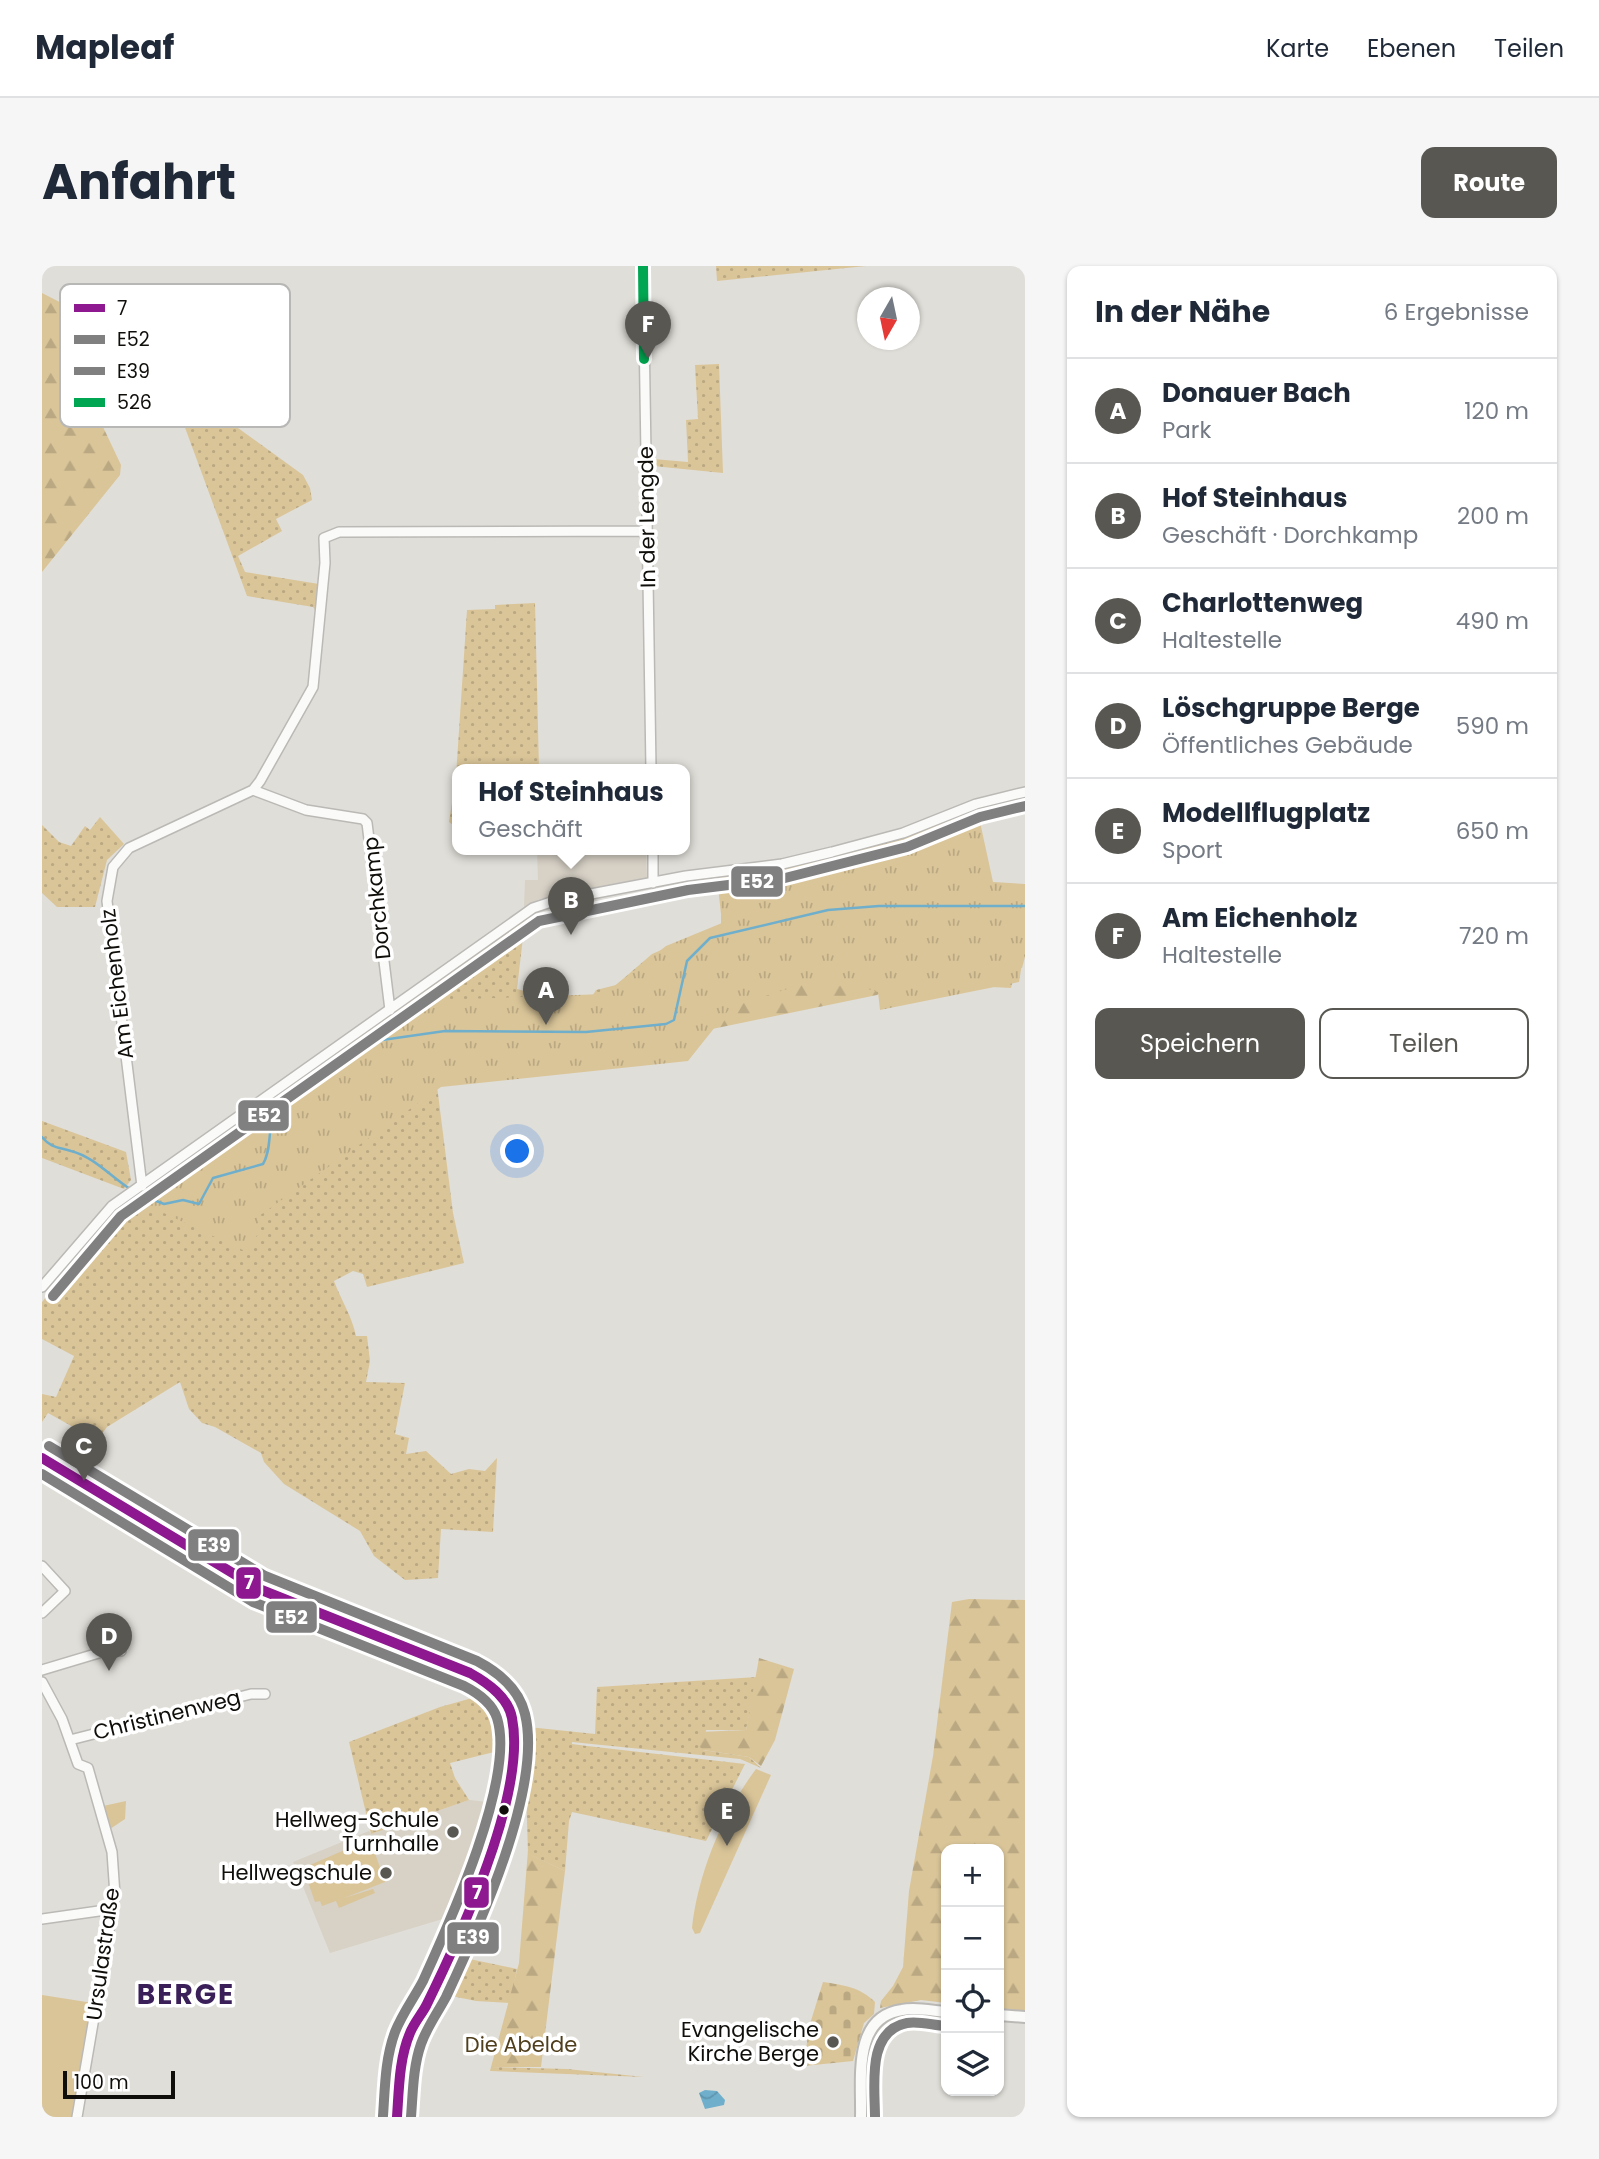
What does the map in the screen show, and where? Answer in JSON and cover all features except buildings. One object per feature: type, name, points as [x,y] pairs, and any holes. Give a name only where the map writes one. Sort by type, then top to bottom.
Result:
[{"type":"street","name":"In der Lengde","points":[[643,266],[651,764]]},
{"type":"street","points":[[253,790],[313,687],[325,563],[323,541],[327,535],[339,532],[647,531]]},
{"type":"street","name":"Dorchkamp","points":[[253,790],[306,810],[363,819],[367,823],[390,1010]]},
{"type":"street","name":"Am Eichenholz","points":[[136,1189],[110,936],[109,880],[118,858],[130,848],[253,790]]},
{"type":"street","points":[[42,1287],[96,1223],[136,1189],[542,904],[653,883],[782,864],[903,833],[976,804],[1025,792]]},
{"type":"street","points":[[653,855],[653,883]]},
{"type":"street","points":[[42,1458],[120,1502],[248,1583],[470,1673],[492,1686],[508,1706],[515,1730],[514,1746],[499,1827],[428,2002],[411,2031],[401,2067],[397,2117]]},
{"type":"street","points":[[42,1566],[65,1591],[42,1612]]},
{"type":"street","points":[[42,1670],[112,1648],[121,1651]]},
{"type":"street","name":"Ursulastraße","points":[[42,1682],[70,1740],[78,1764],[88,1768],[112,1852],[113,1909],[77,2117]]},
{"type":"street","name":"Christinenweg","points":[[70,1740],[251,1694],[265,1694]]},
{"type":"street","points":[[42,1919],[113,1909]]},
{"type":"street","points":[[861,2117],[863,2054],[873,2024],[887,2013],[904,2009],[941,2012]]},
{"type":"street","points":[[1004,2015],[1025,2017]]},
{"type":"shaded area","points":[[537,855],[646,855],[647,880],[539,899],[524,908],[525,880],[538,880]]},
{"type":"shaded area","name":"Hellwegschule","points":[[469,1800],[497,1803],[459,1914],[330,1953],[293,1862],[369,1831],[371,1834]]},
{"type":"green space","points":[[716,266],[866,266],[717,281]]},
{"type":"green space","points":[[42,293],[60,302],[60,427],[103,427],[121,465],[120,475],[42,572]]},
{"type":"green space","points":[[719,364],[723,473],[653,466],[653,459],[688,462],[686,420],[698,419],[695,365]]},
{"type":"green space","points":[[185,427],[237,427],[303,475],[310,488],[312,500],[276,519],[282,531],[238,556],[245,572],[319,584],[317,612],[313,607],[247,596]]},
{"type":"green space","points":[[535,603],[539,764],[457,764],[467,610],[495,609],[495,605]]},
{"type":"green space","points":[[452,802],[452,824],[449,822]]},
{"type":"green space","points":[[977,808],[993,882],[1025,884],[1025,945],[1019,982],[880,1010],[878,992],[858,986],[800,985],[731,1007],[688,1061],[441,1087],[259,1216],[257,1235],[249,1253],[130,1197],[410,1001],[604,994],[666,946],[722,923],[717,878],[781,869],[887,844]]},
{"type":"green space","points":[[100,817],[124,844],[107,860],[95,907],[57,907],[42,893],[42,825],[59,842],[71,846],[85,826],[90,830]]},
{"type":"green space","points":[[932,829],[966,893],[1025,890],[1025,957],[1022,968],[1016,968],[1011,988],[895,982],[437,1086],[453,1213],[464,1263],[367,1287],[363,1274],[353,1271],[334,1281],[356,1336],[367,1336],[370,1361],[366,1382],[405,1383],[395,1434],[409,1438],[406,1454],[426,1451],[451,1474],[469,1469],[485,1471],[497,1458],[493,1532],[441,1529],[438,1578],[405,1580],[374,1556],[360,1531],[284,1484],[264,1462],[261,1453],[215,1427],[202,1423],[189,1409],[180,1382],[107,1427],[78,1465],[73,1468],[64,1463],[82,1432],[48,1413],[42,1422],[42,1394],[56,1397],[74,1356],[42,1339],[42,1302],[116,1211],[525,920],[517,989],[585,1008],[596,990],[616,985],[652,954],[721,924],[721,910],[734,910],[731,874],[834,857]]},
{"type":"green space","points":[[687,961],[895,982],[877,995],[688,1034]]},
{"type":"green space","points":[[42,1121],[126,1152],[131,1180],[124,1189],[42,1158]]},
{"type":"green space","points":[[969,1599],[1025,1600],[1025,2012],[1004,2010],[1004,1844],[941,1844],[941,2002],[921,2000],[880,2008],[881,2001],[903,1967],[909,1891],[933,1756],[952,1602]]},
{"type":"green space","points":[[759,1658],[794,1669],[775,1740],[761,1766],[749,1757],[703,1750],[698,1745],[699,1732],[746,1730]]},
{"type":"green space","points":[[757,1677],[746,1730],[706,1730],[703,1750],[749,1757],[761,1768],[740,1759],[572,1742],[745,1764],[706,1841],[572,1812],[565,1871],[528,1854],[526,1787],[515,1785],[519,1726],[595,1734],[597,1687]]},
{"type":"green space","points":[[490,1693],[506,1717],[506,1749],[450,1763],[455,1778],[469,1800],[371,1834],[349,1742],[440,1707]]},
{"type":"green space","points":[[756,1769],[771,1775],[700,1933],[695,1934],[692,1928],[695,1907],[706,1865],[723,1824]]},
{"type":"green space","points":[[126,1801],[125,1819],[110,1829],[103,1806]]},
{"type":"green space","points":[[370,1839],[385,1882],[344,1898],[373,1889],[375,1893],[339,1908],[336,1901],[322,1906],[320,1901],[315,1902],[303,1868]]},
{"type":"green space","name":"Die Abelde","points":[[528,1850],[529,1854],[565,1871],[541,2067],[491,2067],[519,1963]]},
{"type":"green space","points":[[455,1956],[517,1969],[510,2003],[476,2001],[437,1993]]},
{"type":"green space","points":[[823,1982],[863,1993],[875,2002],[874,2014],[864,2023],[853,2061],[804,2066],[809,2027]]},
{"type":"green space","points":[[42,1995],[93,2003],[74,2117],[42,2117]]},
{"type":"green space","points":[[491,2067],[567,2069],[644,2077],[490,2071]]},
{"type":"water","points":[[705,2090],[717,2091],[725,2100],[724,2105],[705,2109],[699,2093]]},
{"type":"waterway","points":[[136,1193],[164,1204],[183,1200],[199,1204],[213,1178],[263,1164],[277,1110],[382,1040],[445,1031],[586,1032],[666,1024],[674,1020],[687,961],[710,938],[828,910],[879,906],[1025,906]]},
{"type":"waterway","points":[[42,1137],[52,1145],[87,1158],[130,1189]]},
{"type":"waterway","points":[[404,2117],[407,2078]]},
{"type":"transit line","name":"526","points":[[643,266],[644,359]]},
{"type":"transit line","name":"E52","points":[[53,1296],[121,1216],[539,921],[688,890],[785,878],[907,847],[980,817],[1025,806]]},
{"type":"transit line","name":"E39","points":[[49,1446],[265,1576],[477,1661],[500,1676],[518,1697],[525,1714],[528,1745],[525,1780],[516,1818],[490,1897],[446,1997],[421,2044],[415,2071],[411,2117]]},
{"type":"transit line","name":"7","points":[[42,1458],[259,1589],[470,1673],[502,1697],[510,1710],[514,1749],[510,1785],[500,1824],[456,1943],[406,2043],[400,2074],[397,2117]]},
{"type":"transit line","name":"E52","points":[[42,1474],[253,1602],[464,1686],[484,1699],[495,1713],[500,1744],[489,1813],[448,1924],[423,1981],[395,2032],[387,2063],[383,2116]]},
{"type":"transit line","name":"E52","points":[[875,2117],[874,2076],[879,2048],[885,2037],[894,2028],[907,2023],[941,2026]]},
{"type":"place","name":"Am Eichenholz","points":[[648,359]]},
{"type":"place","name":"Hof Steinhaus","points":[[571,935]]},
{"type":"place","name":"Donauer Bach","points":[[546,1025]]},
{"type":"place","name":"Charlottenweg","points":[[84,1481]]},
{"type":"place","name":"Löschgruppe Berge","points":[[109,1671]]},
{"type":"place","name":"Hellweg-Schule Turnhalle","points":[[453,1832]]},
{"type":"place","name":"Modellflugplatz","points":[[727,1846]]},
{"type":"place","name":"Hellwegschule","points":[[386,1873]]},
{"type":"place","name":"Evangelische Kirche Berge","points":[[833,2042]]},
{"type":"district","name":"BERGE","points":[[186,1994]]}]
